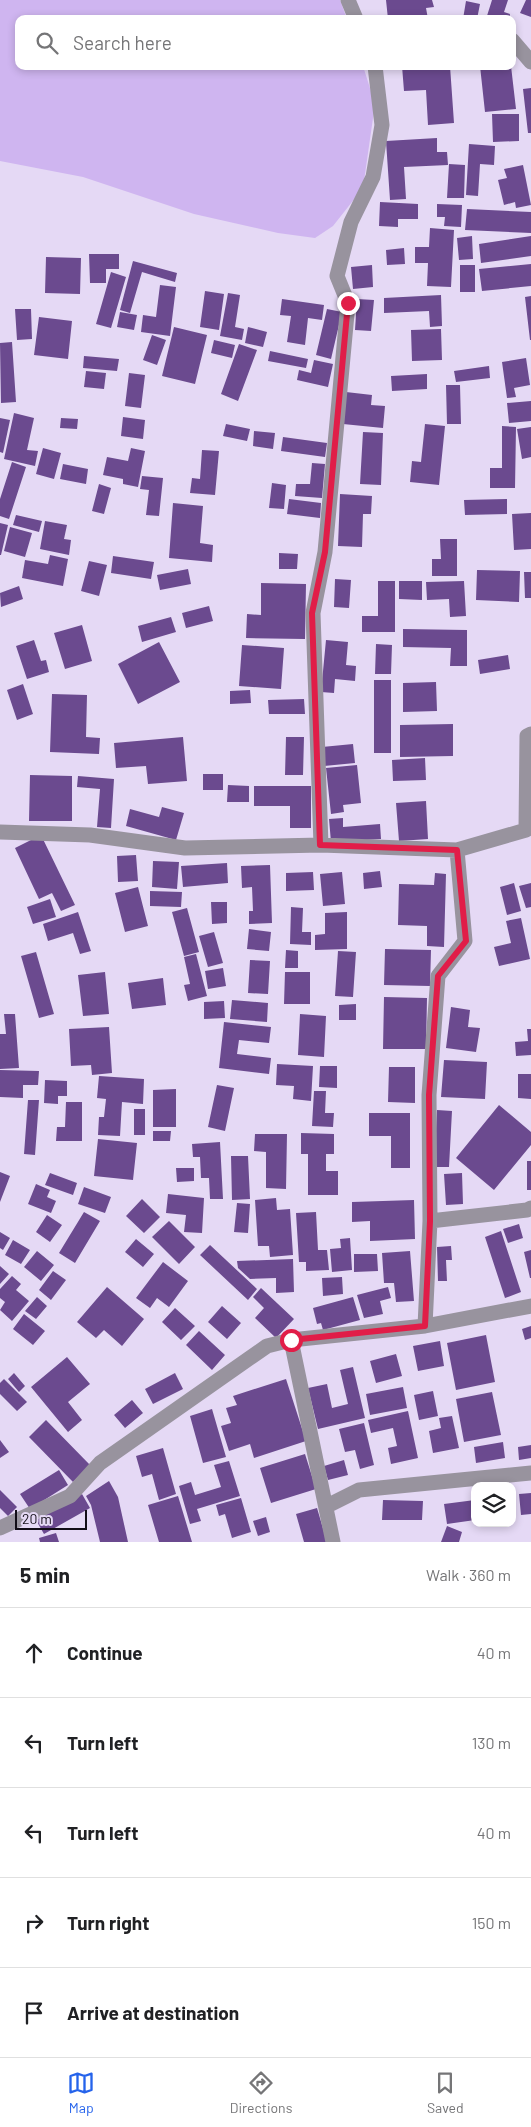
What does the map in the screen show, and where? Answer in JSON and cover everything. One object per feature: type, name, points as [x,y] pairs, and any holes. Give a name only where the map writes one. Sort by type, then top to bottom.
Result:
[{"type":"street","points":[[348,0],[354,15]]},
{"type":"street","points":[[516,45],[531,62]]},
{"type":"street","points":[[320,845],[312,613],[325,552],[348,303],[337,276],[351,222],[373,177],[382,124],[375,70]]},
{"type":"street","points":[[0,832],[90,836],[185,848],[320,845],[457,850],[526,830],[527,736],[531,734]]},
{"type":"street","points":[[425,1326],[430,1221],[429,1095],[438,976],[466,941],[457,850]]},
{"type":"street","points":[[430,1221],[531,1208]]},
{"type":"street","points":[[0,1528],[70,1496],[100,1463],[267,1346],[291,1340],[425,1326],[531,1306]]},
{"type":"street","points":[[291,1340],[333,1542]]},
{"type":"street","points":[[327,1506],[359,1490],[531,1473]]},
{"type":"shaded area","points":[[0,0],[340,0],[346,15],[15,15],[15,70],[364,70],[375,104],[363,188],[333,226],[315,238],[278,233],[194,214],[83,177],[0,161]]},
{"type":"building","points":[[386,0],[432,0],[434,7],[426,8],[427,15],[388,15]]},
{"type":"building","points":[[492,0],[508,0],[504,12],[510,15],[487,15]]},
{"type":"building","points":[[526,0],[531,0],[531,17],[520,13]]},
{"type":"building","points":[[466,1],[480,4],[478,15],[464,15]]},
{"type":"building","points":[[402,70],[450,70],[454,123],[428,125],[426,90],[404,91]]},
{"type":"building","points":[[480,70],[511,70],[516,109],[485,112]]},
{"type":"building","points":[[531,88],[531,133],[528,133],[523,89]]},
{"type":"building","points":[[492,114],[519,114],[519,141],[493,142]]},
{"type":"building","points":[[437,138],[437,152],[447,152],[448,165],[404,167],[406,199],[390,200],[386,141]]},
{"type":"building","points":[[469,144],[495,146],[494,165],[480,164],[478,196],[466,195]]},
{"type":"building","points":[[449,164],[465,165],[464,198],[447,198]]},
{"type":"building","points":[[523,165],[531,205],[516,208],[515,202],[504,205],[498,180],[507,178],[504,169]]},
{"type":"building","points":[[380,202],[418,204],[418,219],[398,219],[398,227],[379,226]]},
{"type":"building","points":[[437,204],[462,205],[461,227],[444,226],[445,217],[437,217]]},
{"type":"building","points":[[467,209],[531,212],[531,233],[465,230]]},
{"type":"building","points":[[430,228],[454,230],[451,287],[427,286],[428,263],[415,263],[415,247],[429,247]]},
{"type":"building","points":[[472,236],[473,259],[459,260],[457,238]]},
{"type":"building","points":[[531,236],[531,256],[481,263],[479,244]]},
{"type":"building","points":[[404,248],[405,264],[387,265],[386,250]]},
{"type":"building","points":[[89,254],[119,254],[119,269],[106,269],[106,283],[90,283]]},
{"type":"building","points":[[46,257],[81,258],[80,294],[45,293]]},
{"type":"building","points":[[133,261],[177,273],[175,282],[142,272],[130,313],[120,310]]},
{"type":"building","points":[[531,264],[531,286],[482,291],[479,269]]},
{"type":"building","points":[[372,265],[373,287],[353,289],[351,267]]},
{"type":"building","points":[[460,265],[475,265],[475,292],[460,292]]},
{"type":"building","points":[[111,272],[126,277],[111,328],[96,324]]},
{"type":"building","points":[[160,285],[176,287],[170,336],[141,332],[143,315],[156,317]]},
{"type":"building","points":[[205,291],[224,294],[219,330],[200,327]]},
{"type":"building","points":[[228,293],[240,295],[235,327],[244,329],[242,340],[220,336]]},
{"type":"building","points":[[441,295],[442,326],[430,327],[429,311],[384,313],[384,298]]},
{"type":"building","points":[[531,296],[531,340],[530,340],[525,297]]},
{"type":"building","points":[[282,299],[324,305],[322,320],[308,318],[305,345],[287,342],[291,316],[280,315]]},
{"type":"building","points":[[357,299],[374,300],[371,331],[355,330]]},
{"type":"building","points":[[15,309],[31,309],[32,339],[17,340]]},
{"type":"building","points":[[327,309],[342,312],[331,359],[316,355]]},
{"type":"building","points":[[120,312],[137,315],[134,330],[117,327]]},
{"type":"building","points":[[39,317],[72,321],[68,359],[34,355]]},
{"type":"building","points":[[174,327],[207,335],[195,384],[162,376]]},
{"type":"building","points":[[248,327],[267,332],[263,347],[245,343]]},
{"type":"building","points":[[441,329],[442,360],[412,361],[411,330]]},
{"type":"building","points":[[152,335],[166,340],[157,365],[143,360]]},
{"type":"building","points":[[214,340],[235,345],[232,358],[211,353]]},
{"type":"building","points":[[12,342],[16,402],[1,403],[0,343]]},
{"type":"building","points":[[239,344],[257,350],[238,401],[221,394]]},
{"type":"building","points":[[270,351],[308,359],[306,368],[268,361]]},
{"type":"building","points":[[84,356],[119,359],[117,371],[83,368]]},
{"type":"building","points":[[526,358],[530,385],[514,388],[516,397],[507,398],[502,362]]},
{"type":"building","points":[[314,360],[333,364],[328,387],[297,380],[299,370],[311,373]]},
{"type":"building","points":[[489,366],[490,378],[456,382],[454,371]]},
{"type":"building","points":[[86,371],[106,373],[104,389],[84,387]]},
{"type":"building","points":[[129,373],[145,375],[141,408],[125,406]]},
{"type":"building","points":[[427,374],[427,389],[392,391],[391,376]]},
{"type":"building","points":[[446,385],[460,385],[461,424],[447,424]]},
{"type":"building","points":[[346,392],[372,395],[371,405],[385,406],[383,428],[343,424]]},
{"type":"building","points":[[531,401],[531,421],[509,423],[507,403]]},
{"type":"building","points":[[14,413],[34,418],[27,450],[38,451],[35,466],[4,459]]},
{"type":"building","points":[[123,417],[145,420],[143,439],[121,436]]},
{"type":"building","points":[[0,418],[10,420],[3,453],[0,452]]},
{"type":"building","points":[[61,418],[78,419],[77,429],[60,428]]},
{"type":"building","points":[[226,424],[250,429],[247,441],[223,436]]},
{"type":"building","points":[[425,424],[445,426],[439,485],[410,482],[412,461],[421,462]]},
{"type":"building","points":[[502,426],[516,427],[515,488],[490,488],[490,468],[502,468]]},
{"type":"building","points":[[531,427],[531,457],[522,459],[517,429]]},
{"type":"building","points":[[254,431],[275,433],[273,449],[253,446]]},
{"type":"building","points":[[363,432],[383,433],[381,485],[360,484]]},
{"type":"building","points":[[283,437],[327,443],[325,457],[281,451]]},
{"type":"building","points":[[43,448],[61,453],[54,479],[36,474]]},
{"type":"building","points":[[131,448],[145,451],[138,487],[123,484],[123,479],[103,475],[107,457],[128,461]]},
{"type":"building","points":[[202,450],[219,451],[215,495],[190,493],[192,478],[200,479]]},
{"type":"building","points":[[12,462],[26,467],[9,519],[0,516],[0,499]]},
{"type":"building","points":[[312,463],[325,464],[322,498],[295,496],[296,484],[310,484]]},
{"type":"building","points":[[63,464],[88,469],[86,484],[60,479]]},
{"type":"building","points":[[142,476],[163,478],[159,516],[146,515],[149,490],[140,489]]},
{"type":"building","points":[[272,483],[286,485],[284,509],[269,508]]},
{"type":"building","points":[[99,484],[111,488],[104,514],[92,511]]},
{"type":"building","points":[[340,494],[372,496],[371,514],[363,514],[362,547],[338,546]]},
{"type":"building","points":[[289,499],[321,503],[320,518],[287,514]]},
{"type":"building","points":[[507,499],[507,514],[465,515],[464,500]]},
{"type":"building","points":[[173,503],[203,506],[200,543],[213,545],[212,562],[169,558]]},
{"type":"building","points":[[531,513],[531,549],[514,550],[512,514]]},
{"type":"building","points":[[16,515],[42,521],[39,532],[13,525]]},
{"type":"building","points":[[45,521],[67,525],[64,539],[71,540],[69,555],[40,549]]},
{"type":"building","points":[[0,523],[8,525],[1,555],[0,555]]},
{"type":"building","points":[[10,527],[32,533],[25,557],[4,551]]},
{"type":"building","points":[[440,539],[457,539],[457,576],[432,576],[432,559],[441,559]]},
{"type":"building","points":[[279,553],[298,554],[297,569],[279,569]]},
{"type":"building","points":[[50,555],[68,559],[63,586],[22,578],[25,560],[48,564]]},
{"type":"building","points":[[113,556],[154,562],[151,579],[111,573]]},
{"type":"building","points":[[89,561],[107,565],[99,596],[81,591]]},
{"type":"building","points":[[188,569],[191,584],[160,590],[157,575]]},
{"type":"building","points":[[477,570],[520,571],[519,602],[476,600]]},
{"type":"building","points":[[524,572],[531,572],[531,598],[525,598]]},
{"type":"building","points":[[335,579],[351,580],[349,608],[334,607]]},
{"type":"building","points":[[378,581],[395,581],[395,632],[362,632],[362,616],[378,616]]},
{"type":"building","points":[[399,581],[422,581],[422,600],[399,599]]},
{"type":"building","points":[[464,581],[466,616],[450,617],[449,599],[427,600],[426,582]]},
{"type":"building","points":[[261,583],[306,584],[305,639],[246,638],[247,614],[261,615]]},
{"type":"building","points":[[19,586],[23,599],[1,607],[0,593]]},
{"type":"building","points":[[209,606],[213,621],[186,628],[182,613]]},
{"type":"building","points":[[171,617],[176,632],[142,642],[138,626]]},
{"type":"building","points":[[82,625],[92,661],[65,669],[54,633]]},
{"type":"building","points":[[403,629],[467,630],[467,666],[450,666],[451,648],[403,647]]},
{"type":"building","points":[[34,640],[41,661],[46,660],[49,672],[27,679],[16,646]]},
{"type":"building","points":[[326,640],[348,642],[346,665],[356,666],[355,681],[335,679],[334,693],[321,692]]},
{"type":"building","points":[[159,642],[180,682],[138,704],[118,664]]},
{"type":"building","points":[[376,644],[392,645],[391,674],[375,674]]},
{"type":"building","points":[[242,645],[284,648],[281,689],[239,686]]},
{"type":"building","points":[[508,655],[510,669],[480,674],[478,660]]},
{"type":"building","points":[[374,680],[391,680],[391,753],[374,753]]},
{"type":"building","points":[[436,682],[437,711],[403,712],[403,683]]},
{"type":"building","points":[[23,684],[33,714],[17,720],[7,690]]},
{"type":"building","points":[[250,690],[251,703],[230,704],[230,691]]},
{"type":"building","points":[[52,694],[87,695],[86,737],[100,738],[99,754],[50,752]]},
{"type":"building","points":[[304,699],[305,714],[269,714],[268,700]]},
{"type":"building","points":[[453,724],[453,756],[400,757],[400,725]]},
{"type":"building","points":[[183,737],[187,781],[148,784],[146,766],[116,768],[114,743]]},
{"type":"building","points":[[286,737],[304,737],[303,775],[285,775]]},
{"type":"building","points":[[353,744],[355,763],[324,766],[322,747]]},
{"type":"building","points":[[425,758],[426,780],[393,781],[392,760]]},
{"type":"building","points":[[357,765],[361,803],[343,805],[344,812],[331,814],[326,768]]},
{"type":"building","points":[[203,774],[223,774],[223,790],[203,790]]},
{"type":"building","points":[[30,775],[72,776],[72,821],[29,821]]},
{"type":"building","points":[[78,776],[114,779],[111,828],[97,827],[100,789],[77,787]]},
{"type":"building","points":[[228,785],[249,786],[249,802],[227,802]]},
{"type":"building","points":[[254,786],[311,786],[311,828],[290,828],[290,806],[254,806]]},
{"type":"building","points":[[426,801],[428,839],[399,841],[396,803]]},
{"type":"building","points":[[162,807],[184,813],[176,840],[126,826],[130,809],[159,817]]},
{"type":"building","points":[[343,818],[343,827],[380,824],[381,839],[331,842],[329,819]]},
{"type":"building","points":[[41,835],[75,905],[61,911],[52,893],[39,899],[15,848]]},
{"type":"building","points":[[136,855],[138,881],[118,882],[117,856]]},
{"type":"building","points":[[153,861],[179,862],[177,889],[152,887]]},
{"type":"building","points":[[227,863],[228,883],[183,887],[181,866]]},
{"type":"building","points":[[270,865],[272,923],[249,924],[249,911],[253,911],[252,887],[242,888],[241,866]]},
{"type":"building","points":[[380,871],[382,887],[364,889],[363,873]]},
{"type":"building","points":[[313,872],[314,890],[286,891],[286,873]]},
{"type":"building","points":[[342,872],[345,904],[323,906],[320,874]]},
{"type":"building","points":[[435,873],[446,874],[444,947],[427,946],[427,926],[398,925],[399,884],[434,885]]},
{"type":"building","points":[[514,883],[521,911],[507,915],[500,887]]},
{"type":"building","points":[[531,883],[531,907],[526,908],[519,886]]},
{"type":"building","points":[[138,887],[148,926],[125,932],[115,893]]},
{"type":"building","points":[[150,891],[182,892],[181,907],[150,906]]},
{"type":"building","points":[[50,899],[56,917],[33,924],[27,907]]},
{"type":"building","points":[[211,902],[227,902],[227,923],[212,924]]},
{"type":"building","points":[[291,907],[303,908],[302,932],[311,932],[311,945],[290,944]]},
{"type":"building","points":[[187,908],[199,952],[184,956],[172,912]]},
{"type":"building","points":[[78,912],[91,951],[80,954],[73,933],[48,941],[43,924]]},
{"type":"building","points":[[347,912],[347,949],[315,950],[315,935],[325,934],[325,913]]},
{"type":"building","points":[[521,918],[530,959],[499,966],[494,947],[511,943],[506,921]]},
{"type":"building","points":[[249,929],[271,932],[269,951],[247,949]]},
{"type":"building","points":[[214,932],[223,963],[208,967],[199,936]]},
{"type":"building","points":[[385,949],[431,950],[430,986],[384,985]]},
{"type":"building","points":[[286,950],[298,951],[298,968],[285,968]]},
{"type":"building","points":[[338,951],[356,952],[353,997],[335,996]]},
{"type":"building","points":[[36,952],[54,1014],[39,1018],[21,956]]},
{"type":"building","points":[[196,954],[207,996],[188,1001],[184,985],[190,984],[184,957]]},
{"type":"building","points":[[250,960],[270,961],[268,994],[248,993]]},
{"type":"building","points":[[223,968],[226,986],[208,989],[205,971]]},
{"type":"building","points":[[105,972],[109,1014],[83,1016],[78,975]]},
{"type":"building","points":[[285,972],[310,972],[310,1004],[284,1004]]},
{"type":"building","points":[[163,978],[166,1005],[132,1009],[128,983]]},
{"type":"building","points":[[384,997],[427,998],[426,1049],[383,1049]]},
{"type":"building","points":[[232,1000],[268,1003],[267,1022],[230,1019]]},
{"type":"building","points":[[224,1001],[225,1018],[204,1019],[204,1002]]},
{"type":"building","points":[[356,1004],[356,1020],[339,1020],[339,1005]]},
{"type":"building","points":[[451,1007],[470,1010],[468,1027],[480,1028],[476,1052],[446,1048]]},
{"type":"building","points":[[4,1014],[15,1014],[19,1068],[0,1069],[0,1034],[6,1034]]},
{"type":"building","points":[[300,1014],[326,1016],[324,1057],[298,1055]]},
{"type":"building","points":[[224,1022],[271,1027],[269,1043],[239,1040],[237,1054],[271,1058],[269,1074],[219,1068]]},
{"type":"building","points":[[109,1027],[112,1073],[92,1075],[91,1065],[71,1066],[69,1029]]},
{"type":"building","points":[[527,1029],[531,1029],[531,1055],[516,1056],[515,1042],[528,1041]]},
{"type":"building","points":[[444,1060],[487,1062],[485,1099],[441,1097]]},
{"type":"building","points":[[277,1064],[313,1066],[311,1101],[293,1099],[294,1086],[276,1085]]},
{"type":"building","points":[[320,1066],[337,1066],[337,1088],[319,1087]]},
{"type":"building","points":[[389,1067],[415,1067],[415,1103],[388,1102]]},
{"type":"building","points":[[0,1070],[39,1071],[38,1085],[23,1085],[23,1098],[0,1097]]},
{"type":"building","points":[[518,1074],[531,1074],[531,1099],[518,1098]]},
{"type":"building","points":[[99,1076],[144,1079],[143,1104],[122,1102],[120,1136],[98,1135],[99,1117],[104,1117],[106,1099],[97,1098]]},
{"type":"building","points":[[45,1080],[67,1081],[67,1096],[58,1096],[58,1104],[44,1103]]},
{"type":"building","points":[[217,1085],[234,1088],[225,1131],[208,1127]]},
{"type":"building","points":[[176,1089],[176,1127],[153,1127],[153,1090]]},
{"type":"building","points":[[314,1091],[326,1091],[325,1113],[334,1113],[333,1127],[312,1126]]},
{"type":"building","points":[[28,1100],[39,1100],[35,1155],[24,1154]]},
{"type":"building","points":[[66,1102],[82,1102],[82,1141],[56,1141],[57,1127],[65,1127]]},
{"type":"building","points":[[499,1105],[531,1132],[531,1145],[494,1190],[456,1158]]},
{"type":"building","points":[[134,1109],[145,1109],[145,1135],[134,1135]]},
{"type":"building","points":[[437,1110],[452,1111],[449,1167],[434,1167]]},
{"type":"building","points":[[369,1113],[410,1113],[410,1168],[391,1168],[391,1136],[369,1136]]},
{"type":"building","points":[[153,1131],[171,1131],[170,1141],[153,1141]]},
{"type":"building","points":[[301,1133],[334,1134],[334,1154],[326,1154],[326,1171],[338,1171],[338,1195],[308,1195],[308,1154],[301,1154]]},
{"type":"building","points":[[255,1134],[287,1134],[286,1189],[266,1188],[266,1152],[254,1151]]},
{"type":"building","points":[[98,1139],[137,1143],[133,1180],[94,1176]]},
{"type":"building","points":[[220,1142],[223,1199],[210,1199],[209,1178],[201,1178],[200,1157],[193,1157],[192,1144]]},
{"type":"building","points":[[231,1156],[248,1156],[250,1199],[232,1200]]},
{"type":"building","points":[[527,1161],[531,1161],[531,1190],[527,1190]]},
{"type":"building","points":[[176,1168],[194,1168],[194,1181],[177,1182]]},
{"type":"building","points":[[0,1172],[10,1176],[0,1202]]},
{"type":"building","points":[[50,1173],[77,1183],[73,1195],[45,1185]]},
{"type":"building","points":[[462,1173],[463,1204],[446,1205],[444,1174]]},
{"type":"building","points":[[36,1184],[50,1190],[47,1197],[56,1201],[51,1213],[28,1204]]},
{"type":"building","points":[[84,1187],[111,1197],[105,1213],[78,1204]]},
{"type":"building","points":[[168,1194],[204,1198],[202,1233],[184,1232],[186,1215],[166,1213]]},
{"type":"building","points":[[276,1198],[277,1210],[290,1209],[293,1255],[270,1257],[269,1246],[258,1246],[255,1200]]},
{"type":"building","points":[[142,1199],[160,1217],[144,1233],[126,1216]]},
{"type":"building","points":[[414,1200],[415,1239],[370,1241],[370,1221],[352,1222],[352,1202]]},
{"type":"building","points":[[237,1203],[250,1204],[248,1233],[234,1232]]},
{"type":"building","points":[[84,1212],[100,1221],[75,1263],[59,1253]]},
{"type":"building","points":[[316,1212],[318,1250],[327,1250],[329,1270],[306,1271],[306,1262],[299,1262],[296,1213]]},
{"type":"building","points":[[47,1215],[62,1225],[50,1242],[36,1232]]},
{"type":"building","points":[[169,1221],[195,1247],[179,1264],[152,1237]]},
{"type":"building","points":[[519,1224],[523,1238],[508,1243],[503,1229]]},
{"type":"building","points":[[501,1231],[521,1292],[505,1298],[485,1237]]},
{"type":"building","points":[[0,1232],[10,1238],[3,1250],[0,1248]]},
{"type":"building","points":[[350,1238],[352,1270],[332,1272],[330,1249],[341,1248],[340,1239]]},
{"type":"building","points":[[136,1239],[154,1254],[143,1267],[125,1252]]},
{"type":"building","points":[[13,1240],[30,1250],[21,1264],[5,1255]]},
{"type":"building","points":[[210,1245],[257,1289],[248,1300],[200,1255]]},
{"type":"building","points":[[451,1246],[452,1260],[446,1260],[447,1281],[438,1281],[437,1247]]},
{"type":"building","points":[[531,1250],[531,1278],[530,1278],[524,1252]]},
{"type":"building","points":[[37,1251],[54,1265],[41,1281],[24,1267]]},
{"type":"building","points":[[410,1251],[414,1301],[396,1302],[394,1283],[384,1283],[382,1253]]},
{"type":"building","points":[[354,1254],[377,1254],[378,1271],[354,1272]]},
{"type":"building","points":[[293,1259],[294,1292],[276,1293],[276,1278],[250,1279],[238,1268],[237,1261]]},
{"type":"building","points":[[163,1262],[188,1281],[169,1307],[157,1298],[150,1308],[136,1298]]},
{"type":"building","points":[[0,1266],[9,1274],[0,1284]]},
{"type":"building","points":[[53,1271],[66,1280],[51,1300],[39,1290]]},
{"type":"building","points":[[12,1276],[21,1284],[16,1290],[29,1301],[12,1321],[0,1310],[5,1302],[0,1298],[0,1289]]},
{"type":"building","points":[[342,1277],[343,1294],[323,1296],[322,1278]]},
{"type":"building","points":[[107,1287],[144,1319],[122,1346],[104,1330],[96,1338],[77,1322]]},
{"type":"building","points":[[388,1287],[391,1298],[380,1301],[383,1314],[364,1318],[357,1295]]},
{"type":"building","points":[[261,1288],[294,1319],[276,1338],[255,1318],[264,1308],[253,1297]]},
{"type":"building","points":[[37,1297],[47,1306],[36,1319],[25,1311]]},
{"type":"building","points":[[353,1297],[360,1320],[323,1330],[321,1323],[317,1324],[313,1308]]},
{"type":"building","points":[[222,1306],[241,1323],[227,1339],[208,1322]]},
{"type":"building","points":[[175,1308],[195,1326],[181,1340],[162,1322]]},
{"type":"building","points":[[24,1314],[45,1331],[33,1345],[13,1329]]},
{"type":"building","points":[[531,1326],[531,1338],[525,1340],[522,1329]]},
{"type":"building","points":[[199,1331],[225,1355],[212,1370],[186,1345]]},
{"type":"building","points":[[486,1335],[495,1382],[456,1390],[447,1343]]},
{"type":"building","points":[[440,1341],[444,1366],[418,1371],[413,1346]]},
{"type":"building","points":[[396,1354],[402,1376],[376,1383],[370,1361]]},
{"type":"building","points":[[67,1357],[90,1384],[68,1402],[82,1420],[68,1432],[31,1387]]},
{"type":"building","points":[[353,1367],[365,1418],[318,1429],[308,1388],[327,1384],[332,1408],[348,1404],[340,1370]]},
{"type":"building","points":[[14,1373],[25,1386],[19,1392],[8,1379]]},
{"type":"building","points":[[175,1373],[183,1389],[153,1404],[145,1389]]},
{"type":"building","points":[[4,1379],[27,1402],[17,1411],[0,1394],[0,1383]]},
{"type":"building","points":[[286,1379],[306,1441],[254,1458],[250,1444],[229,1451],[221,1426],[231,1423],[226,1408],[237,1405],[233,1396]]},
{"type":"building","points":[[403,1387],[407,1408],[370,1415],[366,1394]]},
{"type":"building","points":[[433,1391],[438,1416],[419,1420],[414,1395]]},
{"type":"building","points":[[492,1392],[501,1435],[464,1442],[456,1399]]},
{"type":"building","points":[[132,1400],[143,1413],[125,1428],[114,1415]]},
{"type":"building","points":[[212,1409],[226,1457],[203,1463],[190,1416]]},
{"type":"building","points":[[408,1411],[418,1458],[391,1464],[388,1448],[397,1446],[393,1428],[371,1433],[368,1420]]},
{"type":"building","points":[[452,1416],[459,1448],[433,1453],[429,1431],[441,1428],[439,1418]]},
{"type":"building","points":[[46,1420],[90,1465],[73,1482],[29,1437]]},
{"type":"building","points":[[364,1423],[374,1465],[360,1469],[355,1450],[345,1452],[339,1429]]},
{"type":"building","points":[[0,1440],[9,1452],[0,1458]]},
{"type":"building","points":[[503,1442],[505,1458],[476,1463],[474,1447]]},
{"type":"building","points":[[531,1445],[531,1458],[519,1460],[518,1447]]},
{"type":"building","points":[[163,1448],[176,1494],[159,1500],[152,1474],[142,1477],[136,1456]]},
{"type":"building","points":[[305,1454],[316,1489],[271,1503],[260,1468]]},
{"type":"building","points":[[344,1460],[348,1475],[328,1480],[324,1466]]},
{"type":"building","points":[[229,1461],[240,1496],[197,1509],[201,1521],[190,1524],[179,1486],[191,1482],[195,1495],[221,1487],[214,1465]]},
{"type":"building","points":[[59,1470],[68,1485],[30,1509],[20,1494]]},
{"type":"building","points":[[109,1481],[118,1497],[128,1542],[100,1542],[91,1505],[86,1496]]},
{"type":"building","points":[[0,1490],[17,1507],[8,1516],[0,1508]]},
{"type":"building","points":[[531,1493],[531,1514],[521,1515],[519,1494]]},
{"type":"building","points":[[82,1494],[90,1508],[44,1534],[36,1520]]},
{"type":"building","points":[[178,1496],[192,1542],[159,1542],[148,1505]]},
{"type":"building","points":[[241,1498],[251,1532],[232,1538],[225,1514],[219,1516],[216,1505]]},
{"type":"building","points":[[383,1500],[423,1501],[422,1520],[382,1520]]},
{"type":"building","points":[[471,1501],[471,1521],[447,1524],[444,1504]]},
{"type":"building","points":[[317,1508],[327,1542],[304,1542],[296,1514]]},
{"type":"building","points":[[266,1517],[270,1532],[258,1536],[253,1521]]},
{"type":"building","points":[[447,1526],[462,1532],[459,1542],[441,1542]]},
{"type":"building","points":[[56,1533],[59,1542],[40,1542],[39,1538]]},
{"type":"route","points":[[291,1340],[425,1326],[430,1221],[429,1095],[438,976],[466,941],[457,850],[320,845],[312,613],[325,552],[348,303]]}]
